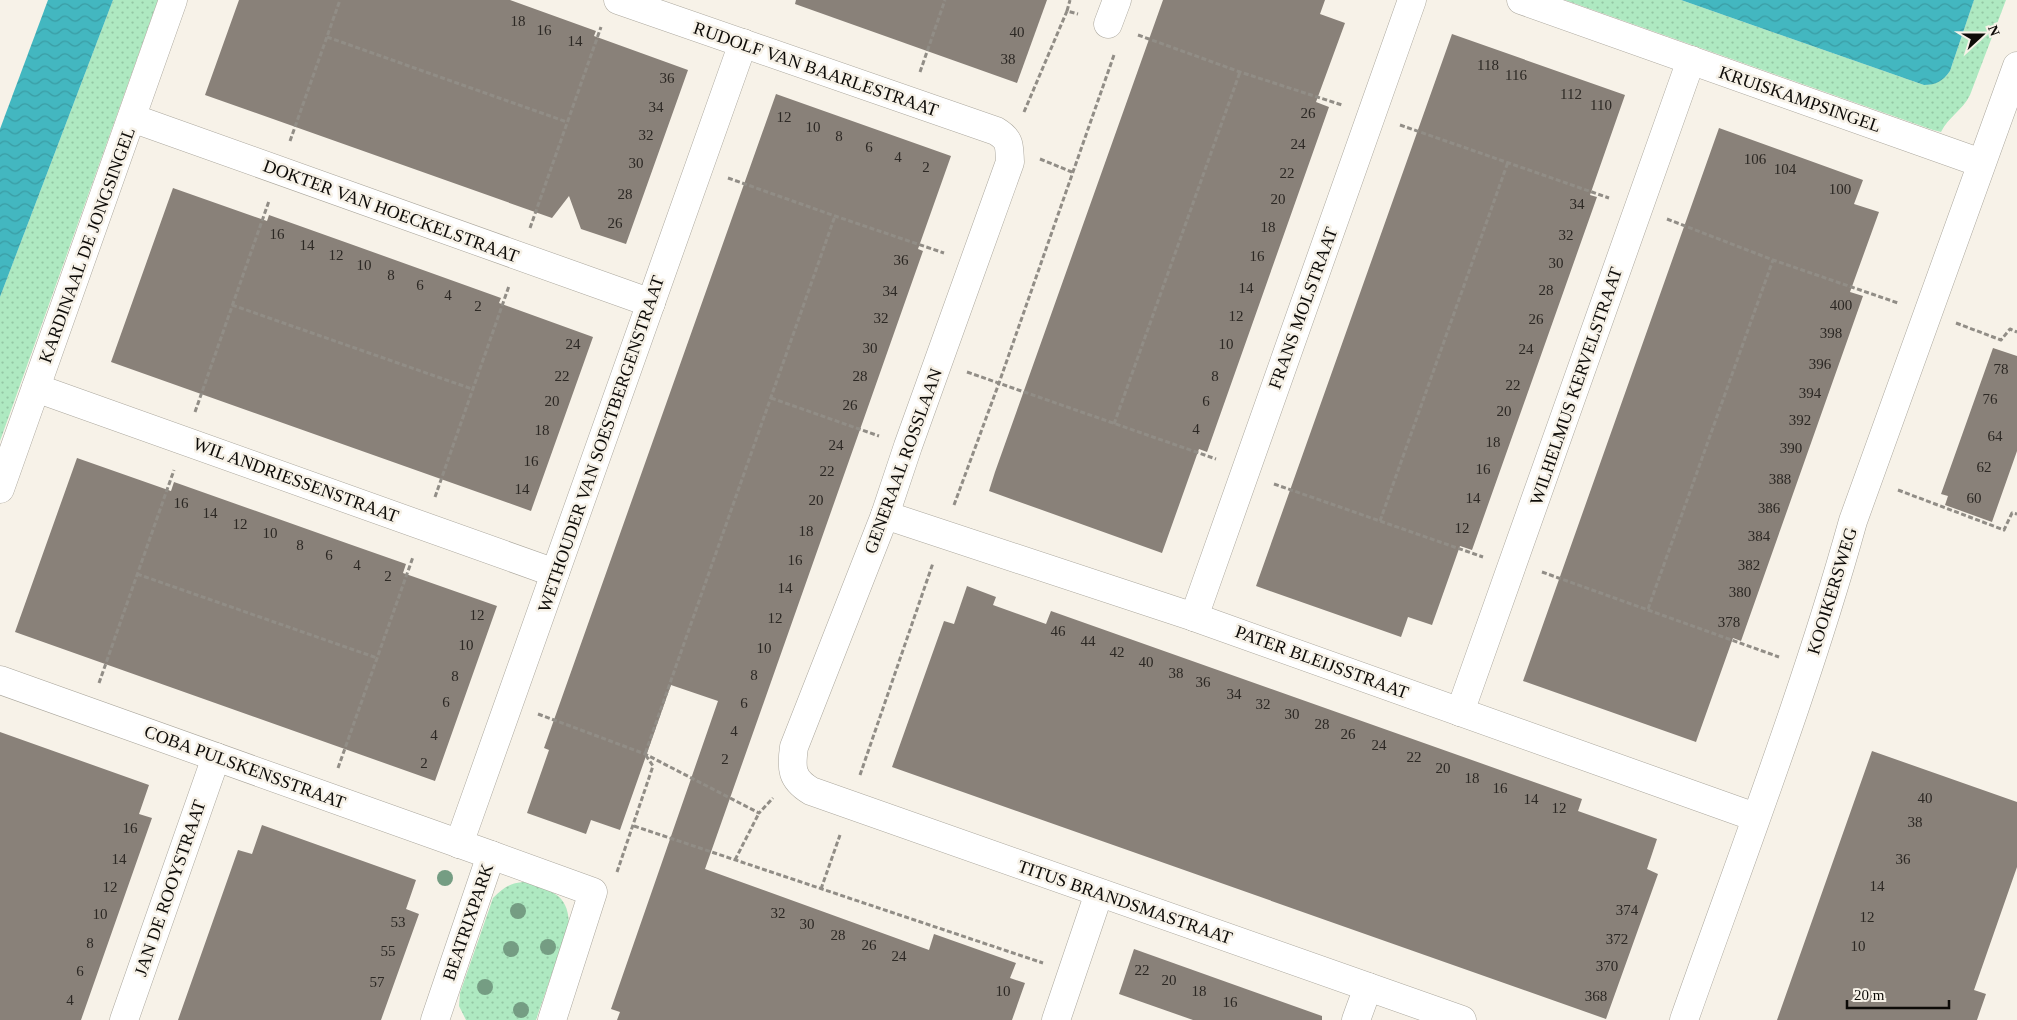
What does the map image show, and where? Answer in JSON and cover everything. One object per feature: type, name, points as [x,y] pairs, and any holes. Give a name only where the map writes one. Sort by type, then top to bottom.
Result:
[{"type":"street","name":"KARDINAAL DE JONGSINGEL","points":[[0,490],[174,0]]},
{"type":"street","name":"FRANS MOLSTRAAT","points":[[1194,617],[1412,0]]},
{"type":"street","name":"KRUISKAMPSINGEL","points":[[1521,0],[1981,163]]},
{"type":"street","name":"RUDOLF VAN BAARLESTRAAT","points":[[611,9],[743,44],[996,130],[1008,140]]},
{"type":"street","name":"WETHOUDER VAN SOESTBERGENSTRAAT","points":[[459,844],[743,44]]},
{"type":"street","name":"WILHELMUS KERVELSTRAAT","points":[[1460,712],[1691,60]]},
{"type":"street","points":[[1981,163],[2017,66]]},
{"type":"street","name":"DOKTER VAN HOECKELSTRAAT","points":[[132,118],[651,303]]},
{"type":"street","name":"GENERAAL ROSSLAAN","points":[[794,776],[792,762],[794,747],[885,515],[938,362],[975,263],[1010,162],[1008,140]]},
{"type":"street","name":"KOOIKERSWEG","points":[[1684,1020],[1808,668],[1834,591],[1853,521],[1929,313],[1981,163]]},
{"type":"street","name":"WIL ANDRIESSENSTRAAT","points":[[36,388],[555,573]]},
{"type":"street","name":"PATER BLEIJSSTRAAT","points":[[885,515],[1194,617],[1756,817]]},
{"type":"street","name":"COBA PULSKENSSTRAAT","points":[[0,680],[491,855]]},
{"type":"street","name":"JAN DE ROOYSTRAAT","points":[[124,1020],[216,757]]},
{"type":"street","name":"TITUS BRANDSMASTRAAT","points":[[794,776],[801,786],[811,791],[1462,1020]]},
{"type":"street","name":"BEATRIXPARK","points":[[435,1020],[491,855],[593,892]]},
{"type":"street","points":[[552,1020],[593,892]]},
{"type":"street","points":[[1056,1020],[1099,893]]},
{"type":"street","points":[[1356,1020],[1368,988]]},
{"type":"path","points":[[89,712],[340,0]]},
{"type":"path","points":[[910,101],[945,0]]},
{"type":"path","points":[[1008,140],[1016,131],[1070,0]]},
{"type":"path","points":[[328,797],[567,122],[611,9]]},
{"type":"path","points":[[1066,11],[1116,18],[1240,72],[1508,162],[1638,208],[1773,260],[1929,313],[2001,340],[2010,330],[2017,332]]},
{"type":"path","points":[[821,889],[943,533],[999,383],[1116,18]]},
{"type":"path","points":[[327,37],[567,122]]},
{"type":"path","points":[[1114,424],[1240,72]]},
{"type":"path","points":[[1380,521],[1508,162]]},
{"type":"path","points":[[699,167],[835,216],[975,263]]},
{"type":"path","points":[[644,754],[835,216]]},
{"type":"path","points":[[1648,609],[1773,260]]},
{"type":"path","points":[[232,305],[473,389]]},
{"type":"path","points":[[938,362],[1380,521],[1648,609],[1808,668]]},
{"type":"path","points":[[771,398],[908,446]]},
{"type":"path","points":[[1869,479],[2004,530],[2012,513],[2017,514]]},
{"type":"path","points":[[138,574],[377,658]]},
{"type":"path","points":[[509,704],[644,754],[759,813]]},
{"type":"path","points":[[593,892],[615,879],[653,766],[644,754]]},
{"type":"path","points":[[735,860],[759,813],[794,776]]},
{"type":"path","points":[[634,826],[1072,973]]},
{"type":"green space","points":[[113,0],[158,0],[0,441],[0,297]]},
{"type":"green space","points":[[1565,0],[1681,0],[1924,85],[1939,81],[1950,71],[1974,0],[2006,0],[1970,95],[1941,132]]},
{"type":"green space","points":[[524,882],[556,894],[565,905],[569,924],[536,1020],[466,1020],[459,1006],[460,993],[493,898],[507,887]]},
{"type":"water","points":[[48,0],[113,0],[0,297],[0,129]]},
{"type":"water","points":[[1681,0],[1974,0],[1950,71],[1939,82],[1924,85]]},
{"type":"building","points":[[239,0],[510,0],[596,31],[594,36],[688,70],[626,244],[581,229],[569,196],[552,218],[205,95]]},
{"type":"building","points":[[796,0],[1047,0],[1017,83],[795,4]]},
{"type":"building","points":[[1163,0],[1325,0],[1320,14],[1345,23],[1316,102],[1329,107],[1207,452],[1199,449],[1162,553],[989,491]]},
{"type":"building","points":[[1452,34],[1625,95],[1590,195],[1597,197],[1472,550],[1460,546],[1432,625],[1408,617],[1401,637],[1256,586]]},
{"type":"building","points":[[776,94],[951,156],[918,249],[923,251],[705,869],[929,950],[934,934],[1016,963],[1010,978],[1025,983],[1012,1020],[617,1020],[620,1012],[611,1009],[718,701],[671,685],[620,830],[591,820],[586,834],[527,813],[549,750],[544,748]]},
{"type":"building","points":[[1719,128],[1863,180],[1854,204],[1879,212],[1850,292],[1863,296],[1741,641],[1733,638],[1696,742],[1523,681]]},
{"type":"building","points":[[173,188],[267,221],[269,215],[501,298],[499,303],[593,337],[531,511],[111,362]]},
{"type":"building","points":[[1993,348],[2017,356],[2017,451],[1992,522],[1945,505],[1948,496],[1941,494]]},
{"type":"building","points":[[77,458],[171,491],[174,482],[406,564],[403,573],[497,606],[435,781],[15,632]]},
{"type":"building","points":[[967,586],[996,597],[993,605],[1046,624],[1051,611],[1582,799],[1578,811],[1657,839],[1647,869],[1658,874],[1606,1019],[892,767],[944,621],[954,624]]},
{"type":"building","points":[[0,732],[149,785],[139,814],[152,818],[81,1020],[0,1020]]},
{"type":"building","points":[[1872,751],[2017,802],[2017,867],[1974,990],[1986,994],[1977,1020],[1777,1020]]},
{"type":"building","points":[[262,825],[416,880],[406,909],[419,914],[381,1020],[178,1020],[238,850],[252,854]]},
{"type":"building","points":[[1134,949],[1322,1016],[1322,1020],[1193,1020],[1119,994]]}]
